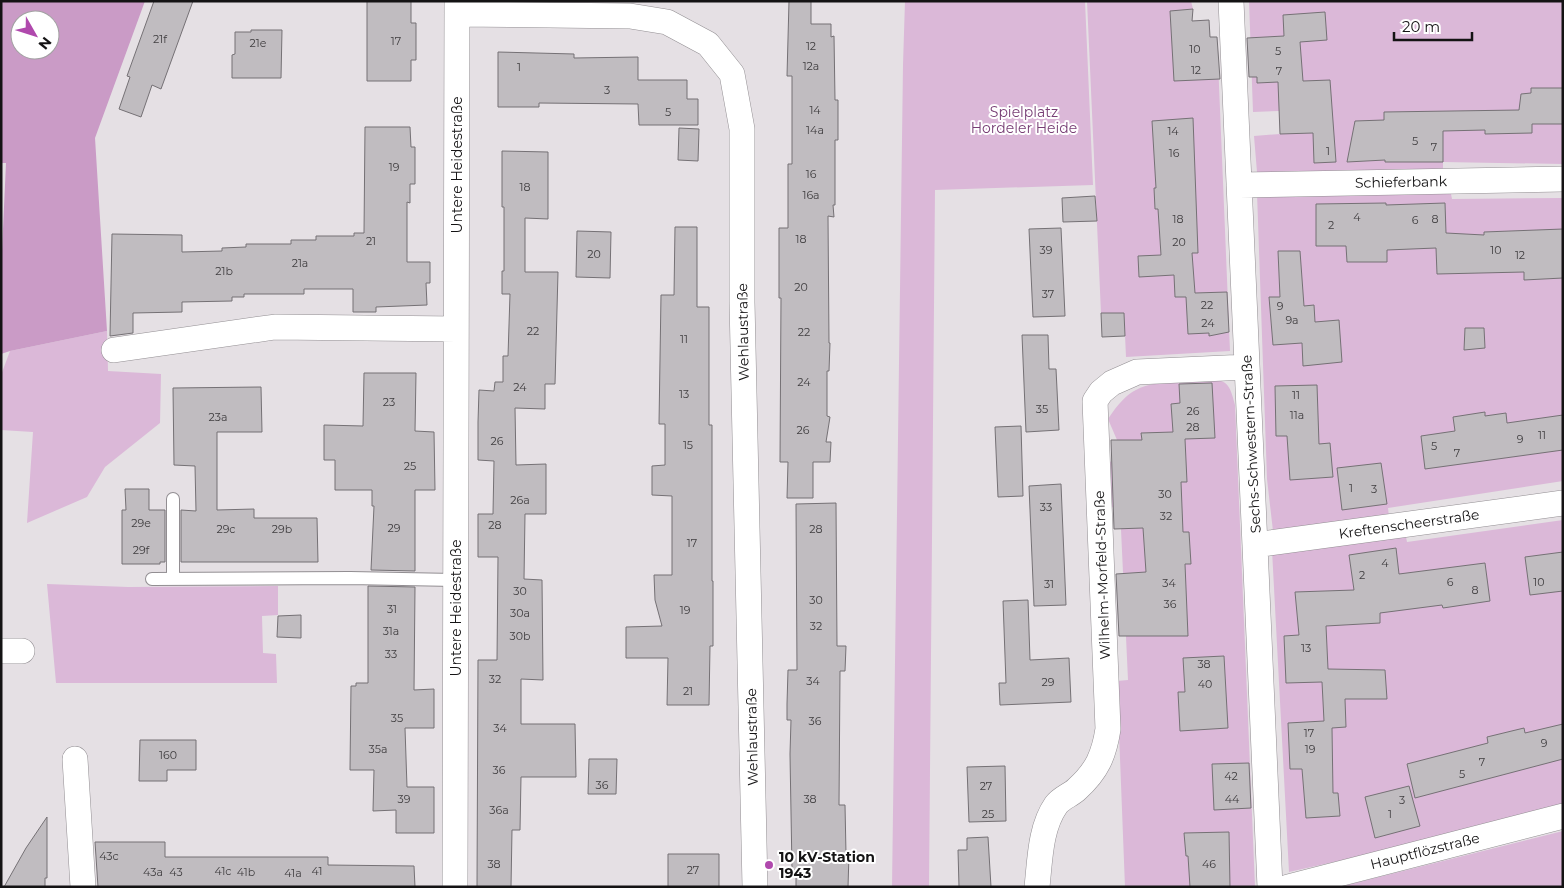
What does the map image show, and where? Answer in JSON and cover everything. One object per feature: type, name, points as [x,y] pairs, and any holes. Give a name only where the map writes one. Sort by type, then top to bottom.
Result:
[{"type":"street","name":"Sechs-Schwestern-Straße","points":[[1231,1],[1270,887]]},
{"type":"street","name":"Untere Heidestraße","points":[[455,887],[457,8]]},
{"type":"street","name":"Wehlaustraße","points":[[457,8],[630,16],[667,22],[708,44],[732,74],[742,129],[742,302],[755,887]]},
{"type":"street","name":"Schieferbank","points":[[1239,185],[1563,179]]},
{"type":"street","points":[[114,350],[275,327],[456,329]]},
{"type":"street","name":"Wilhelm-Morfeld-Straße","points":[[1037,887],[1047,821],[1057,803],[1077,790],[1093,772],[1105,751],[1108,729],[1095,401],[1101,392],[1112,383],[1137,372],[1247,366]]},
{"type":"street","name":"Kreftenscheerstraße","points":[[1255,545],[1563,503]]},
{"type":"street","points":[[75,759],[83,887]]},
{"type":"street","name":"Hauptflözstraße","points":[[1288,887],[1563,816]]},
{"type":"lane","points":[[173,499],[173,578]]},
{"type":"lane","points":[[152,579],[350,578],[455,580]]},
{"type":"green space","name":"Spielplatz Hordeler Heide","points":[[905,1],[1085,1],[1093,185],[935,190],[929,887],[892,887]]},
{"type":"green space","points":[[1087,1],[1191,1],[1193,9],[1192,21],[1209,20],[1210,37],[1217,37],[1230,351],[1126,357],[1124,313],[1101,313]]},
{"type":"green space","points":[[1249,1],[1563,1],[1563,164],[1443,162],[1443,174],[1257,172],[1254,136],[1280,134],[1279,111],[1253,112]]},
{"type":"green space","points":[[1450,189],[1452,199],[1563,198],[1563,481],[1388,508],[1389,517],[1273,531],[1267,479],[1257,193]]},
{"type":"green space","points":[[107,331],[108,371],[161,374],[160,423],[105,467],[87,497],[27,523],[33,432],[1,430],[1,375],[10,351]]},
{"type":"green space","points":[[1215,380],[1225,383],[1231,390],[1235,405],[1255,887],[1125,887],[1117,681],[1128,680],[1120,508],[1109,507],[1107,462],[1117,461],[1117,440],[1108,419],[1129,394],[1145,386]]},
{"type":"green space","points":[[1563,520],[1563,805],[1289,872],[1272,550],[1405,532],[1407,542]]},
{"type":"green space","points":[[47,584],[128,587],[278,586],[278,615],[262,616],[263,653],[276,654],[277,683],[56,683]]},
{"type":"green space","points":[[1563,831],[1563,887],[1342,887],[1351,884]]},
{"type":"shaded area","points":[[1,1],[145,1],[95,138],[107,331],[1,354],[1,273],[6,163],[1,163]]},
{"type":"building","points":[[154,1],[193,1],[161,89],[152,85],[141,117],[119,109],[130,77],[127,76]]},
{"type":"building","points":[[367,1],[411,1],[411,23],[416,23],[416,60],[411,60],[411,81],[367,81]]},
{"type":"building","points":[[789,1],[811,1],[811,24],[831,24],[831,37],[834,36],[835,100],[838,100],[838,140],[835,140],[834,217],[828,216],[830,343],[829,371],[827,371],[827,416],[830,417],[826,442],[831,442],[830,462],[813,462],[813,498],[787,498],[788,462],[780,462],[781,298],[779,298],[779,228],[788,228],[788,164],[792,164],[792,76],[787,76]]},
{"type":"building","points":[[1193,9],[1192,21],[1209,20],[1210,37],[1217,37],[1220,79],[1174,81],[1170,11]]},
{"type":"building","points":[[1325,12],[1327,40],[1300,42],[1303,81],[1330,80],[1336,162],[1314,163],[1313,133],[1280,134],[1278,82],[1257,83],[1257,77],[1249,77],[1247,38],[1284,36],[1283,15]]},
{"type":"building","points":[[251,30],[282,30],[281,78],[232,78],[235,32],[251,32]]},
{"type":"building","points":[[498,52],[574,54],[574,58],[638,57],[638,80],[687,80],[687,99],[698,99],[698,125],[639,125],[638,104],[539,103],[539,107],[498,107]]},
{"type":"building","points":[[1531,88],[1563,88],[1563,124],[1532,124],[1532,133],[1485,134],[1485,130],[1443,131],[1443,162],[1385,162],[1385,160],[1347,162],[1355,121],[1384,120],[1384,112],[1519,110],[1521,94],[1531,93]]},
{"type":"building","points":[[1193,118],[1198,253],[1192,253],[1195,293],[1227,292],[1229,332],[1209,336],[1209,333],[1188,334],[1186,297],[1175,297],[1174,275],[1139,277],[1138,256],[1161,255],[1158,209],[1155,209],[1154,188],[1156,188],[1152,121]]},
{"type":"building","points":[[365,127],[410,127],[411,147],[415,147],[415,184],[410,184],[410,203],[407,202],[407,262],[430,262],[430,283],[426,283],[427,305],[376,307],[376,312],[353,312],[353,289],[304,289],[304,294],[244,294],[244,297],[232,297],[232,301],[182,302],[182,312],[133,313],[133,333],[110,336],[112,234],[182,235],[182,252],[222,251],[222,248],[246,247],[246,244],[291,244],[291,240],[316,240],[316,236],[354,236],[354,233],[364,233]]},
{"type":"building","points":[[679,128],[699,129],[698,161],[678,160]]},
{"type":"building","points":[[502,151],[548,152],[548,219],[525,218],[525,272],[558,272],[555,384],[545,384],[545,409],[515,408],[516,465],[546,464],[546,514],[525,514],[524,579],[542,580],[543,680],[521,679],[521,724],[575,724],[576,777],[521,777],[520,830],[512,830],[511,887],[477,887],[478,660],[497,660],[498,557],[478,557],[478,514],[493,514],[494,461],[478,460],[479,390],[494,391],[495,382],[503,382],[503,356],[508,356],[510,294],[502,294],[504,207],[502,207]]},
{"type":"building","points":[[1095,196],[1097,221],[1063,222],[1062,198]]},
{"type":"building","points":[[1386,203],[1386,205],[1445,203],[1446,233],[1484,235],[1484,232],[1563,229],[1563,278],[1524,280],[1524,272],[1437,274],[1436,248],[1387,250],[1387,262],[1347,262],[1346,246],[1316,246],[1316,204]]},
{"type":"building","points":[[675,227],[697,227],[697,307],[709,307],[709,425],[712,425],[713,646],[710,646],[709,705],[667,705],[668,658],[626,658],[626,627],[662,626],[655,600],[654,575],[672,575],[672,496],[652,495],[652,466],[665,465],[665,424],[659,424],[661,295],[674,295]]},
{"type":"building","points":[[1061,228],[1065,316],[1033,317],[1029,229]]},
{"type":"building","points":[[577,231],[611,232],[610,278],[576,277]]},
{"type":"building","points":[[1278,251],[1300,251],[1304,306],[1314,305],[1315,322],[1339,320],[1342,362],[1303,366],[1302,343],[1273,345],[1269,297],[1280,297]]},
{"type":"building","points":[[1101,313],[1124,313],[1125,336],[1102,337]]},
{"type":"building","points":[[1465,328],[1484,328],[1485,348],[1464,350]]},
{"type":"building","points":[[1022,335],[1048,335],[1049,369],[1056,369],[1059,430],[1026,432]]},
{"type":"building","points":[[364,373],[416,373],[415,431],[434,432],[435,490],[415,490],[415,571],[371,570],[374,506],[372,506],[372,490],[335,490],[335,460],[324,460],[324,425],[363,426]]},
{"type":"building","points":[[1212,383],[1215,438],[1185,439],[1187,482],[1181,482],[1183,532],[1189,532],[1191,564],[1185,564],[1188,636],[1119,636],[1116,574],[1146,572],[1143,528],[1114,529],[1111,440],[1142,440],[1141,433],[1173,432],[1171,404],[1180,403],[1179,384]]},
{"type":"building","points":[[1317,385],[1319,444],[1330,443],[1333,477],[1290,480],[1287,436],[1276,436],[1275,386]]},
{"type":"building","points":[[261,387],[262,432],[217,432],[217,510],[254,509],[254,518],[317,518],[318,562],[181,562],[181,510],[196,511],[195,466],[174,465],[173,388]]},
{"type":"building","points":[[1485,412],[1485,416],[1506,413],[1507,423],[1563,415],[1563,450],[1425,469],[1421,436],[1455,431],[1453,417]]},
{"type":"building","points":[[1021,426],[1023,496],[998,497],[995,427]]},
{"type":"building","points":[[1381,463],[1387,504],[1342,510],[1337,468]]},
{"type":"building","points":[[1061,484],[1066,605],[1034,606],[1029,486]]},
{"type":"building","points":[[125,489],[149,489],[149,510],[165,510],[165,562],[160,562],[160,564],[122,564],[122,510],[126,510]]},
{"type":"building","points":[[836,503],[837,646],[846,646],[845,671],[840,671],[839,805],[845,805],[846,854],[849,854],[848,887],[796,887],[796,870],[792,870],[791,720],[787,720],[787,704],[788,670],[797,670],[796,504]]},
{"type":"building","points":[[1396,548],[1399,574],[1485,563],[1490,601],[1443,608],[1442,605],[1380,613],[1380,623],[1326,626],[1328,669],[1385,670],[1387,699],[1345,699],[1346,727],[1332,728],[1333,793],[1338,793],[1340,816],[1306,818],[1302,769],[1290,769],[1288,723],[1324,721],[1322,682],[1286,683],[1284,636],[1299,635],[1295,592],[1354,590],[1349,555]]},
{"type":"building","points":[[1563,552],[1563,591],[1530,595],[1525,557]]},
{"type":"building","points":[[368,586],[415,587],[414,690],[434,689],[434,728],[405,728],[407,787],[434,787],[434,833],[396,833],[396,810],[373,811],[374,770],[350,770],[351,686],[356,686],[356,683],[368,683]]},
{"type":"building","points":[[1028,600],[1030,660],[1069,658],[1071,702],[1000,705],[999,683],[1006,683],[1003,601]]},
{"type":"building","points":[[301,615],[301,638],[277,637],[278,616]]},
{"type":"building","points":[[1224,656],[1228,728],[1180,731],[1178,692],[1185,692],[1183,658]]},
{"type":"building","points":[[1563,724],[1563,759],[1415,798],[1407,764],[1488,743],[1487,737],[1524,728],[1525,733]]},
{"type":"building","points":[[140,740],[196,740],[196,770],[167,770],[167,781],[139,781]]},
{"type":"building","points":[[589,759],[617,759],[616,794],[588,794]]},
{"type":"building","points":[[1249,763],[1251,808],[1214,810],[1212,764]]},
{"type":"building","points":[[1005,766],[1006,821],[969,822],[967,767]]},
{"type":"building","points":[[1409,786],[1420,826],[1375,838],[1365,797]]},
{"type":"building","points":[[47,817],[47,878],[45,878],[45,887],[4,887],[26,848]]},
{"type":"building","points":[[1229,832],[1230,887],[1190,887],[1184,833]]},
{"type":"building","points":[[988,837],[991,887],[959,887],[958,850],[967,850],[967,838]]},
{"type":"building","points":[[95,842],[165,842],[165,857],[328,857],[328,865],[414,866],[415,887],[98,887]]},
{"type":"building","points":[[668,854],[719,854],[719,887],[668,887]]},
{"type":"place","name":"10 kV-Station 1943","points":[[769,865]]}]
